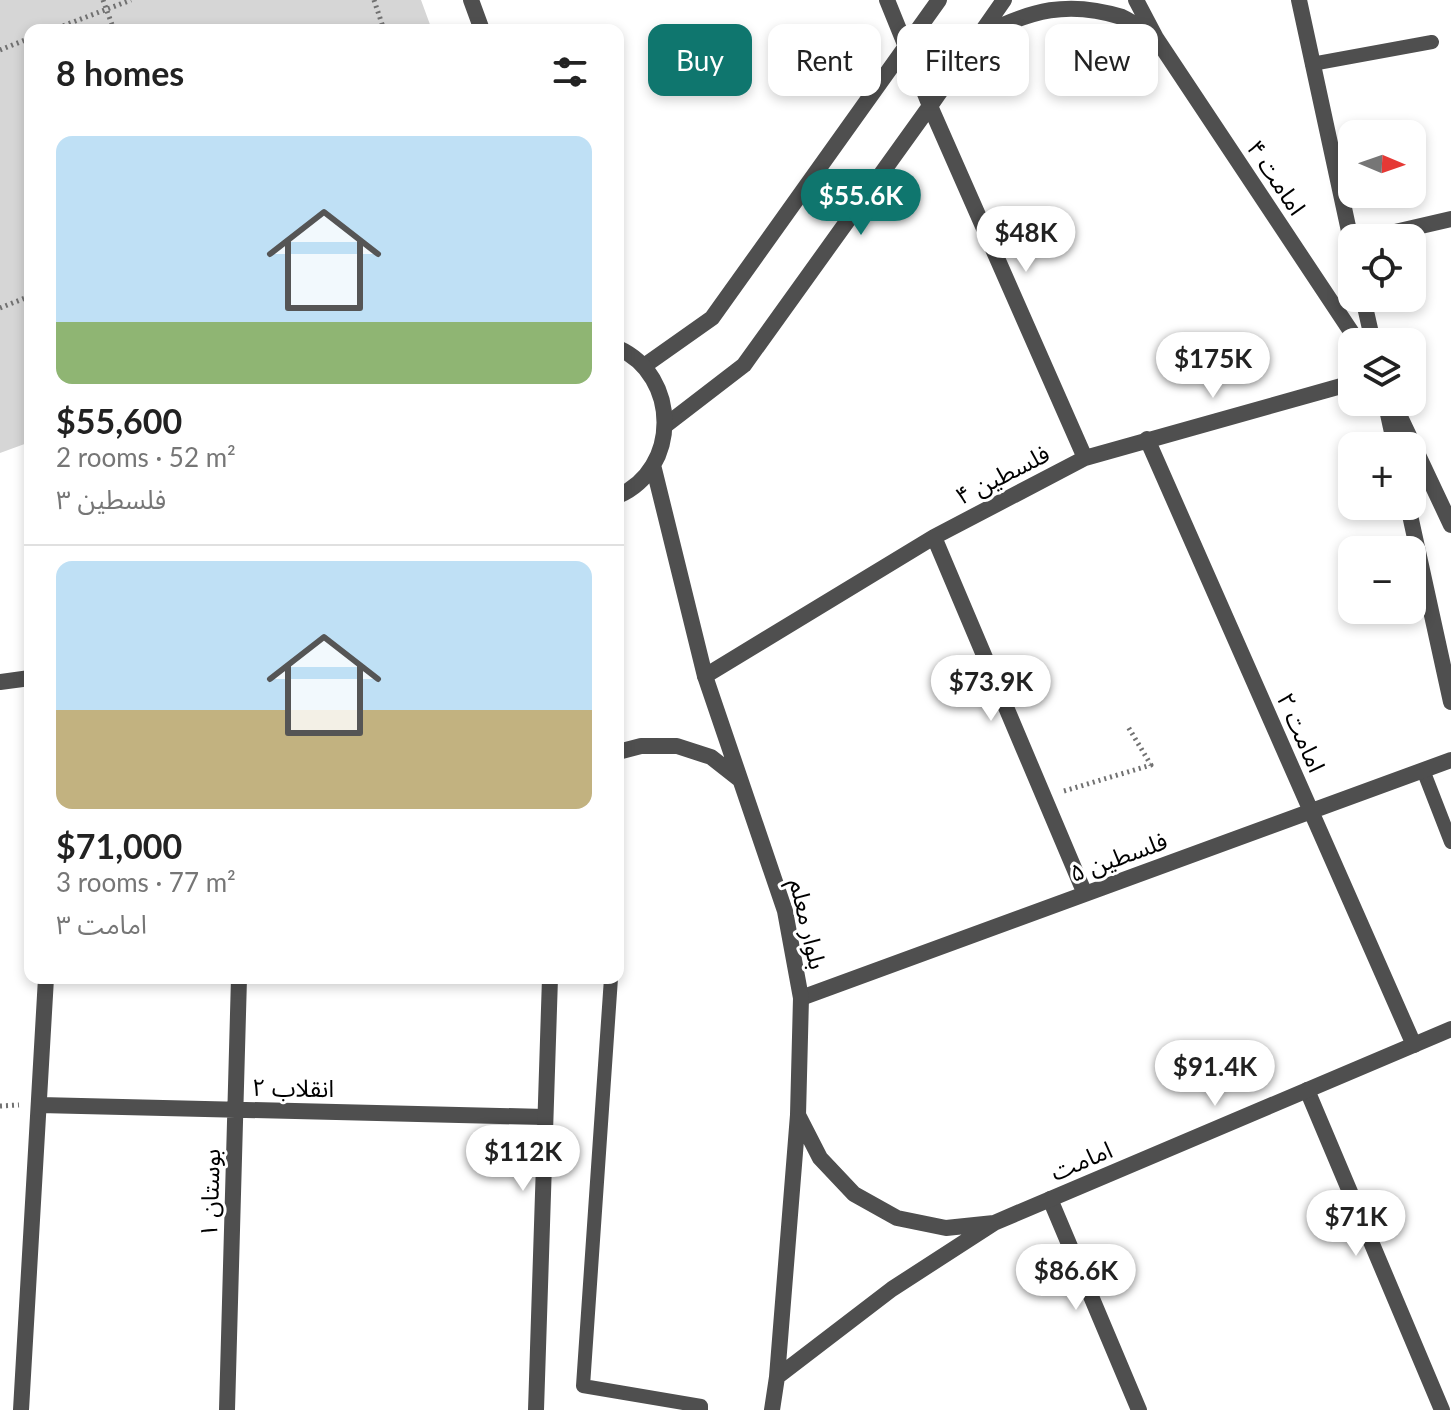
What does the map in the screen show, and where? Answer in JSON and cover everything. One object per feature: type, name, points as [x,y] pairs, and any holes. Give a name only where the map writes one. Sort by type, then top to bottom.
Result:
[{"type":"street","points":[[471,0],[480,24]]},
{"type":"street","points":[[887,0],[897,26]]},
{"type":"street","points":[[922,24],[939,0]]},
{"type":"street","points":[[986,24],[1004,0]]},
{"type":"street","name":"امامت ۴","points":[[1136,0],[1149,24]]},
{"type":"street","points":[[1299,0],[1348,224]]},
{"type":"street","points":[[1004,24],[1052,7],[1089,7],[1134,24]]},
{"type":"street","name":"امامت ۴","points":[[1158,41],[1349,328]]},
{"type":"street","points":[[644,366],[712,318],[897,58]]},
{"type":"street","points":[[926,96],[1085,458]]},
{"type":"street","points":[[666,425],[744,365],[937,96]]},
{"type":"street","points":[[1426,225],[1451,219]]},
{"type":"street","points":[[624,349],[644,366],[656,384],[664,404],[666,425],[662,446],[653,465],[640,482],[624,492]]},
{"type":"street","name":"فلسطین ۴","points":[[705,676],[934,537],[1085,458],[1338,387]]},
{"type":"street","points":[[1400,416],[1451,525]]},
{"type":"street","name":"امامت ۲","points":[[1147,439],[1414,1045]]},
{"type":"street","name":"بلوار معلم","points":[[653,465],[705,676],[785,911],[801,998],[798,1115],[772,1410]]},
{"type":"street","points":[[1411,520],[1451,702]]},
{"type":"street","points":[[934,537],[1085,894]]},
{"type":"street","points":[[0,682],[24,679]]},
{"type":"street","points":[[624,750],[641,746],[677,746],[711,757],[739,779]]},
{"type":"street","name":"فلسطین ۵","points":[[801,998],[1451,760]]},
{"type":"street","points":[[21,1410],[46,984]]},
{"type":"street","name":"بوستان ۱","points":[[227,1410],[239,984]]},
{"type":"street","points":[[536,1410],[550,984]]},
{"type":"street","name":"امامت","points":[[994,1223],[1451,1029]]},
{"type":"street","points":[[1307,1090],[1442,1410]]},
{"type":"street","name":"انقلاب ۲","points":[[40,1105],[545,1117]]},
{"type":"street","points":[[798,1115],[820,1158],[854,1194],[897,1218],[946,1228],[994,1223]]},
{"type":"street","points":[[1050,1199],[1139,1410]]},
{"type":"street","points":[[777,1377],[892,1289],[994,1223]]},
{"type":"lane","points":[[1312,64],[1432,42]]},
{"type":"lane","points":[[1423,770],[1451,842]]},
{"type":"lane","points":[[611,984],[583,1386],[701,1406],[701,1410]]},
{"type":"path","points":[[103,0],[112,24]]},
{"type":"path","points":[[67,24],[131,0]]},
{"type":"path","points":[[374,0],[382,24]]},
{"type":"path","points":[[0,50],[24,40]]},
{"type":"path","points":[[0,308],[24,298]]},
{"type":"path","points":[[1044,797],[1151,765],[1127,725]]},
{"type":"shaded area","points":[[0,0],[421,0],[430,24],[24,24],[24,444],[0,453]]}]
